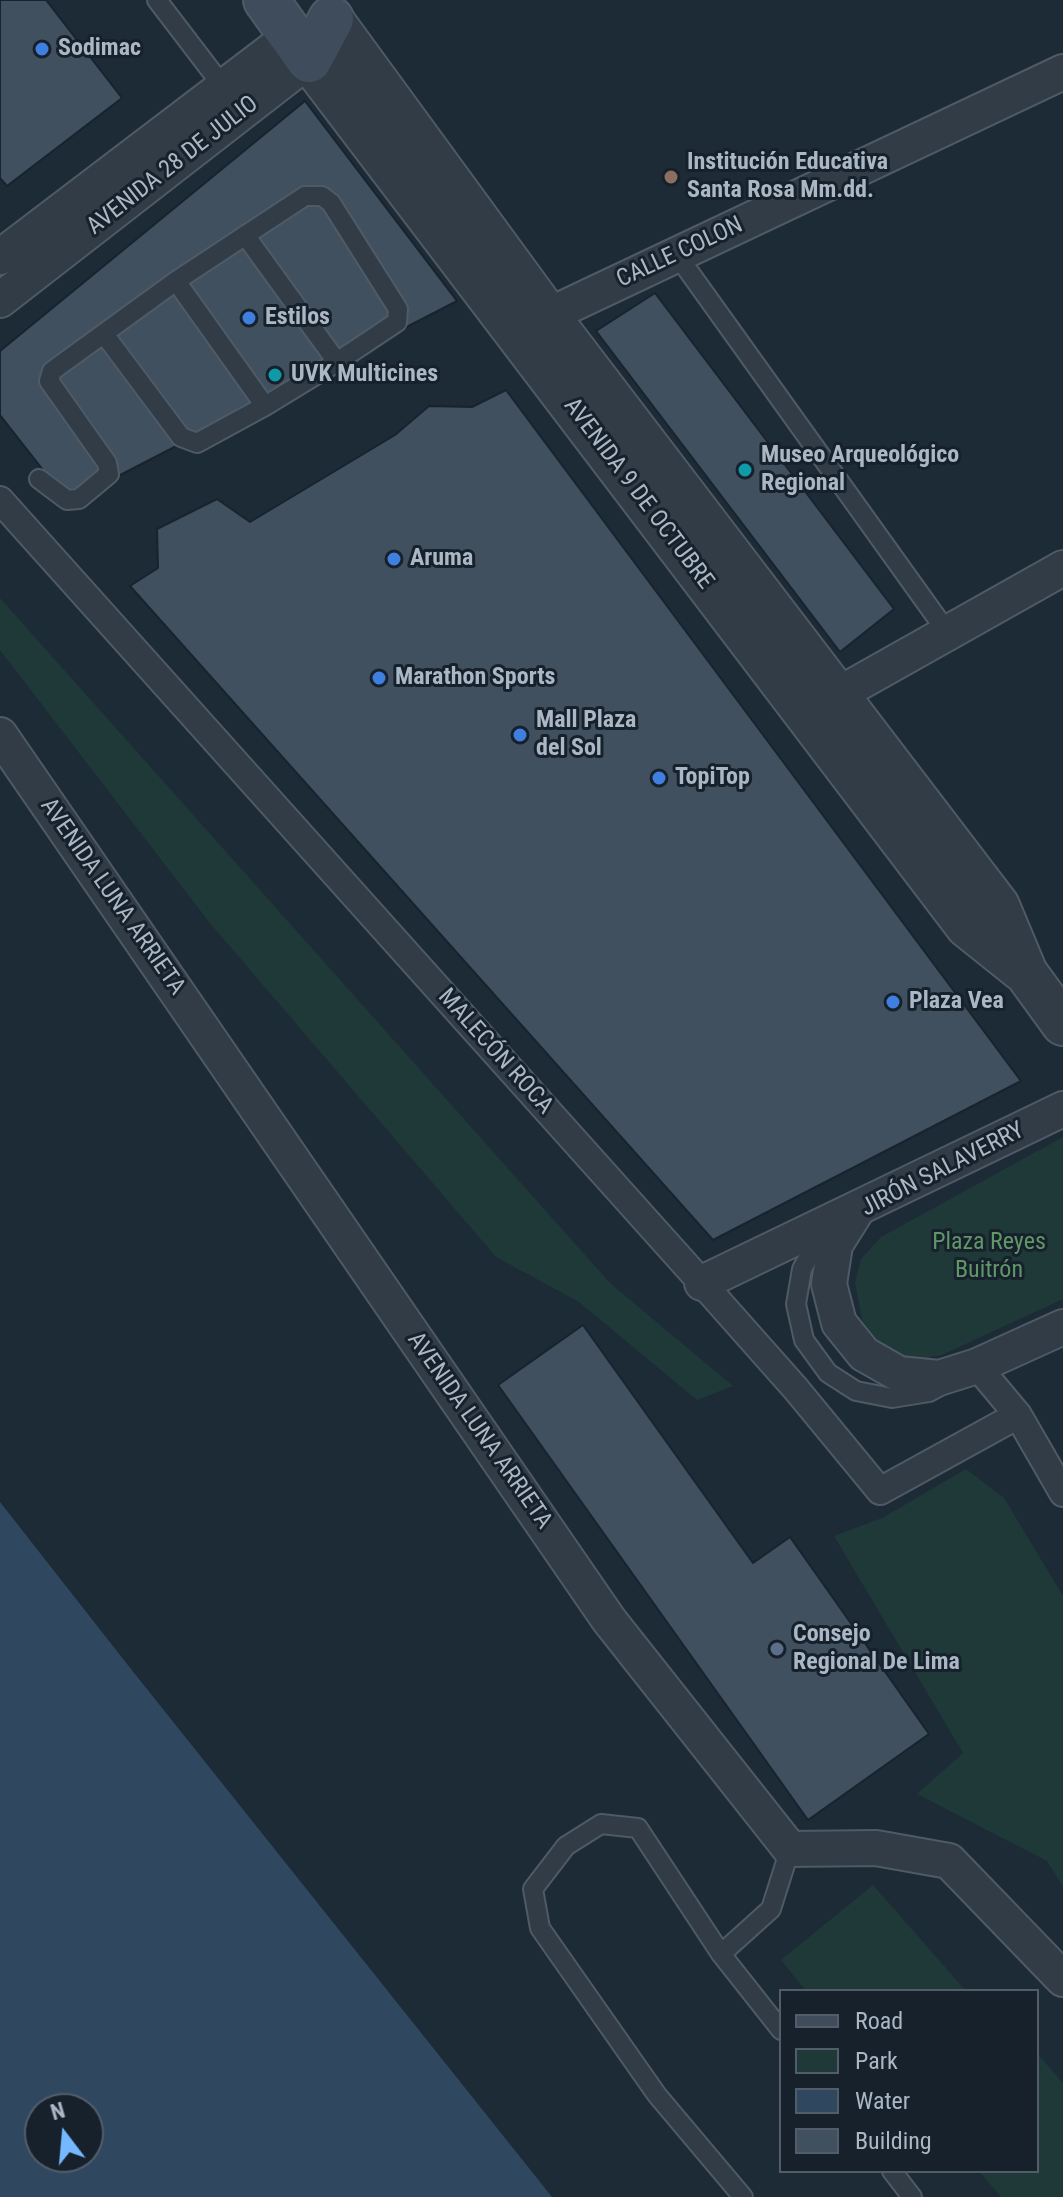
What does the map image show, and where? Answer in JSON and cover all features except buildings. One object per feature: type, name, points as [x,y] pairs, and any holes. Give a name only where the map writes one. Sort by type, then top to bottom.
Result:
[{"type":"main road","name":"AVENIDA 9 DE OCTUBRE","points":[[266,0],[322,23]]},
{"type":"street","name":"AVENIDA 28 DE JULIO","points":[[0,300],[322,23]]},
{"type":"street","name":"AVENIDA 9 DE OCTUBRE","points":[[322,23],[531,324],[821,704],[967,926],[1026,973],[1063,1024]]},
{"type":"street","name":"CALLE COLON","points":[[531,324],[1063,72]]},
{"type":"street","name":"AVENIDA 28 DE JULIO","points":[[0,257],[233,100]]},
{"type":"street","name":"MALECÓN ROCA","points":[[0,500],[702,1283],[796,1389],[880,1491],[1018,1415]]},
{"type":"street","points":[[821,704],[1063,568]]},
{"type":"street","name":"AVENIDA LUNA ARRIETA","points":[[0,735],[609,1620],[790,1849]]},
{"type":"street","name":"JIRÓN SALAVERRY","points":[[1063,1109],[857,1210],[835,1245],[829,1284],[839,1323],[864,1354],[899,1374],[939,1378],[977,1366],[1063,1327]]},
{"type":"street","points":[[702,1283],[857,1210]]},
{"type":"street","points":[[977,1366],[1018,1415],[1063,1493]]},
{"type":"street","points":[[790,1849],[876,1848],[949,1861],[1063,1979]]},
{"type":"lane","points":[[157,0],[233,100]]},
{"type":"lane","points":[[39,479],[67,500],[79,499],[109,474],[107,463],[49,381],[52,371],[176,281],[305,196],[322,196],[331,203],[398,309],[397,322],[337,362],[197,443],[181,437],[104,334]]},
{"type":"lane","points":[[245,235],[337,362]]},
{"type":"lane","points":[[677,255],[947,632]]},
{"type":"lane","points":[[176,281],[265,406]]},
{"type":"lane","points":[[743,2197],[657,2095],[540,1928],[533,1889],[566,1846],[601,1824],[638,1828],[721,1954],[779,2027]]},
{"type":"lane","points":[[721,1954],[771,1909],[790,1849]]},
{"type":"lane","points":[[894,2173],[912,2197]]},
{"type":"green space","points":[[0,598],[610,1283],[733,1386],[697,1400],[579,1302],[496,1257],[209,922],[0,650]]},
{"type":"green space","name":"Plaza Reyes Buitrón","points":[[1063,1137],[1063,1299],[942,1355],[917,1360],[887,1353],[862,1320],[855,1282],[861,1259],[881,1237]]},
{"type":"green space","points":[[966,1469],[1004,1498],[1063,1596],[1063,1887],[1047,1861],[917,1794],[963,1753],[834,1536],[882,1518]]},
{"type":"green space","points":[[873,1885],[964,1989],[804,1989],[781,1960]]},
{"type":"green space","points":[[1039,2055],[1063,2083],[1063,2197],[1001,2197],[981,2173],[1039,2173]]},
{"type":"water","points":[[0,1502],[127,1664],[552,2197],[0,2197]]},
{"type":"place","name":"Sodimac","points":[[42,49]]},
{"type":"place","name":"Institución Educativa Santa Rosa Mm.dd.","points":[[671,177]]},
{"type":"place","name":"Estilos","points":[[249,318]]},
{"type":"place","name":"UVK Multicines","points":[[275,375]]},
{"type":"place","name":"Museo Arqueológico Regional","points":[[745,470]]},
{"type":"place","name":"Aruma","points":[[394,559]]},
{"type":"place","name":"Marathon Sports","points":[[379,678]]},
{"type":"place","name":"Mall Plaza del Sol","points":[[520,735]]},
{"type":"place","name":"TopiTop","points":[[659,778]]},
{"type":"place","name":"Plaza Vea","points":[[893,1002]]},
{"type":"place","name":"Consejo Regional De Lima","points":[[777,1649]]}]
